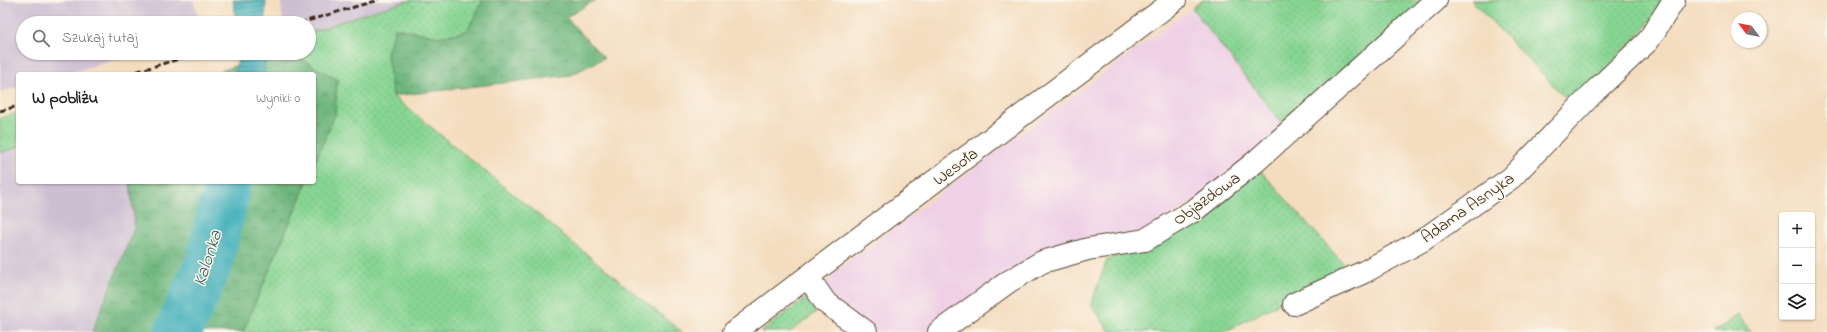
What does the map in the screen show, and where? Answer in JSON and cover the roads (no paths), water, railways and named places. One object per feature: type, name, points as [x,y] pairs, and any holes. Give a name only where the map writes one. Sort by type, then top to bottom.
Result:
[{"type":"street","name":"Wesoła","points":[[734,332],[1175,0]]},
{"type":"street","name":"Objazdowa","points":[[939,332],[1008,282],[1042,262],[1088,249],[1145,240],[1196,209],[1254,163],[1436,0]]},
{"type":"street","name":"Adama Asnyka","points":[[1294,304],[1364,272],[1423,240],[1511,178],[1596,90],[1648,41],[1674,0]]},
{"type":"street","points":[[808,277],[825,302],[866,332]]},
{"type":"water","points":[[233,0],[266,0],[265,16],[235,16]]},
{"type":"water","points":[[238,60],[265,60],[264,72],[235,72]]},
{"type":"water","points":[[215,184],[244,184],[234,226],[211,207]]},
{"type":"waterway","name":"Kalonka","points":[[178,332],[209,263],[228,184]]},
{"type":"railway","points":[[316,18],[378,0]]},
{"type":"railway","points":[[135,72],[175,60]]},
{"type":"railway","points":[[0,111],[16,107]]}]
